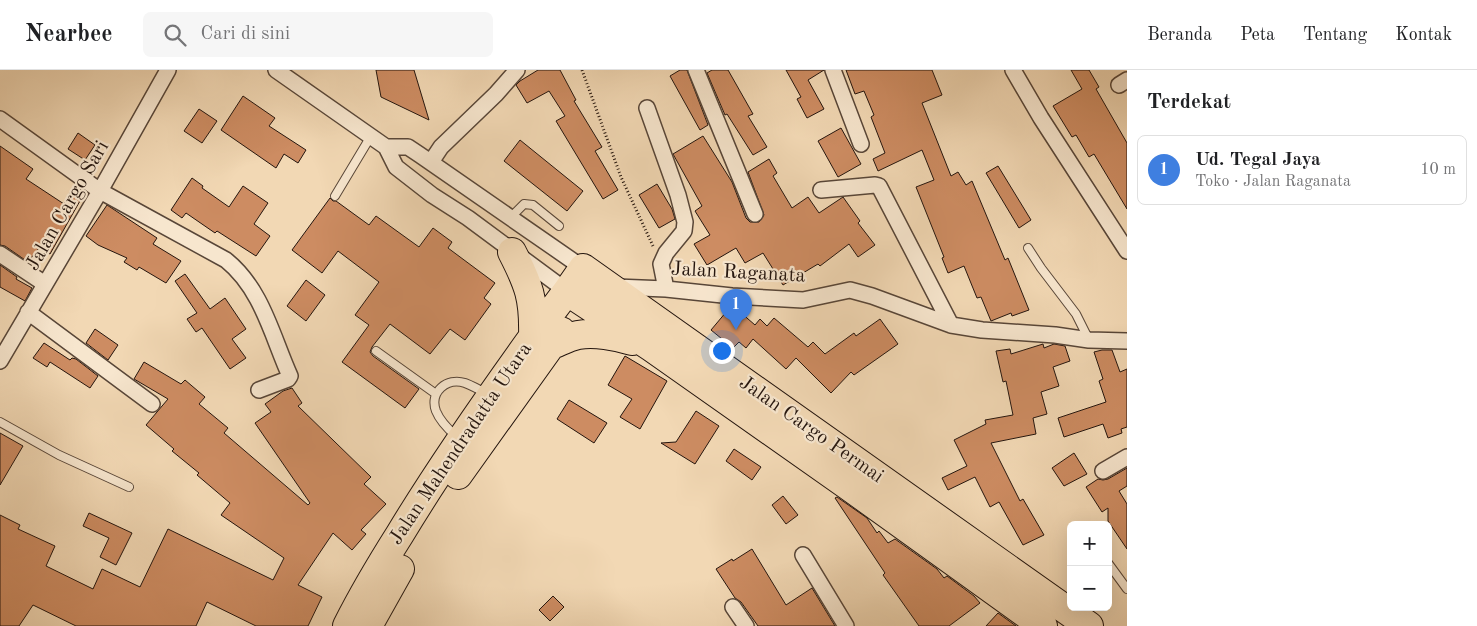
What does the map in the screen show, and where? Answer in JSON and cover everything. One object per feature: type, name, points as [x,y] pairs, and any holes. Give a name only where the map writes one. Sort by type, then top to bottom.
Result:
[{"type":"highway","points":[[512,252],[532,299],[541,341],[592,334],[625,339],[651,347]]},
{"type":"highway","name":"Jalan Mahendradatta Utara","points":[[365,625],[358,603],[420,500],[460,439],[491,396],[541,341],[575,298],[598,279]]},
{"type":"highway","name":"Jalan Cargo Permai","points":[[598,279],[1089,626]]},
{"type":"highway","name":"Jalan Cargo Permai","points":[[575,298],[651,347],[848,485],[1043,626]]},
{"type":"highway","name":"Jalan Mahendradatta Utara","points":[[365,625],[468,461],[515,396],[541,341]]},
{"type":"street","name":"Jalan Cargo Sari","points":[[0,361],[100,191],[168,70]]},
{"type":"street","name":"Jalan Cargo Permai","points":[[276,70],[386,147],[396,167],[575,298]]},
{"type":"street","points":[[431,162],[440,147],[496,94],[517,70]]},
{"type":"street","points":[[696,70],[755,214]]},
{"type":"street","points":[[833,70],[861,144]]},
{"type":"street","points":[[1013,70],[1051,134],[1127,251]]},
{"type":"street","points":[[646,108],[686,222],[684,230],[666,253],[661,264],[666,289]]},
{"type":"street","points":[[0,119],[100,191],[226,260],[238,271],[253,289],[290,376],[288,379],[258,390]]},
{"type":"street","name":"Jalan Cargo Permai","points":[[386,147],[408,148],[431,162],[598,279]]},
{"type":"street","points":[[821,190],[879,186],[951,325]]},
{"type":"street","points":[[468,218],[484,198]]},
{"type":"street","points":[[0,254],[45,284]]},
{"type":"street","name":"Jalan Raganata","points":[[598,279],[732,296],[803,300],[850,290],[931,316],[951,325],[982,330],[1055,335],[1089,340],[1127,341]]},
{"type":"street","points":[[28,312],[152,404]]},
{"type":"street","points":[[1103,471],[1127,457]]},
{"type":"street","points":[[803,555],[846,626]]},
{"type":"street","points":[[733,607],[746,626]]},
{"type":"lane","points":[[335,196],[371,136]]},
{"type":"lane","points":[[511,217],[524,204],[533,205],[560,226]]},
{"type":"lane","points":[[1028,248],[1076,314],[1089,340]]},
{"type":"lane","points":[[376,351],[436,394]]},
{"type":"lane","points":[[460,439],[444,424],[436,411],[434,401],[442,385],[450,382],[464,383],[491,396]]},
{"type":"lane","points":[[0,422],[59,454],[128,487]]},
{"type":"lane","points":[[1110,566],[1127,589]]},
{"type":"path","points":[[582,70],[621,177],[661,264]]},
{"type":"building","points":[[376,70],[414,70],[429,120],[381,97]]},
{"type":"building","points":[[538,70],[560,70],[576,100],[574,101],[602,147],[595,151],[618,190],[603,199],[556,121],[565,116],[549,91],[527,103],[516,85]]},
{"type":"building","points":[[680,70],[687,70],[708,125],[700,130],[670,76]]},
{"type":"building","points":[[712,70],[728,70],[753,114],[748,116],[767,147],[753,155],[727,114],[725,115],[707,73]]},
{"type":"building","points":[[786,70],[824,70],[808,80],[824,109],[807,118],[797,99],[801,97]]},
{"type":"building","points":[[846,70],[932,70],[942,95],[922,103],[951,176],[958,172],[966,185],[972,181],[1005,260],[1008,258],[1029,310],[1012,316],[1011,313],[991,321],[981,297],[977,298],[964,266],[948,273],[942,258],[944,257],[916,187],[934,180],[922,150],[878,171],[873,159],[885,153],[871,117],[874,115],[864,91],[855,94]]},
{"type":"building","points":[[1071,70],[1089,70],[1099,87],[1096,89],[1127,143],[1127,209],[1094,154],[1089,157],[1076,135],[1072,137],[1053,106],[1082,89]]},
{"type":"building","points":[[243,96],[275,118],[269,126],[306,150],[298,163],[284,154],[276,168],[221,130]]},
{"type":"building","points":[[199,109],[217,121],[202,143],[184,131]]},
{"type":"building","points":[[841,128],[861,164],[838,177],[818,141]]},
{"type":"building","points":[[78,133],[95,145],[85,160],[68,149]]},
{"type":"building","points":[[703,136],[732,182],[746,218],[750,222],[759,222],[764,215],[748,172],[769,159],[777,173],[773,176],[792,208],[808,197],[819,213],[843,197],[860,221],[858,223],[875,245],[858,257],[849,244],[820,266],[818,264],[783,285],[763,253],[745,263],[736,248],[707,265],[694,244],[710,235],[695,211],[702,206],[673,154]]},
{"type":"building","points":[[520,140],[583,191],[567,211],[504,161]]},
{"type":"building","points":[[0,146],[33,169],[26,179],[64,204],[74,186],[85,192],[50,254],[39,248],[28,262],[5,246],[0,245]]},
{"type":"building","points":[[998,166],[1031,220],[1019,228],[986,173]]},
{"type":"building","points":[[192,178],[203,186],[202,188],[229,207],[243,186],[268,203],[254,224],[270,236],[256,256],[217,231],[215,233],[186,213],[182,218],[171,210]]},
{"type":"building","points":[[657,184],[672,209],[675,219],[659,228],[639,195]]},
{"type":"building","points":[[330,198],[369,225],[376,216],[419,247],[433,228],[452,242],[448,248],[495,283],[484,298],[491,304],[465,340],[450,329],[430,354],[390,324],[372,347],[370,352],[373,356],[419,389],[405,408],[342,362],[369,325],[355,315],[379,282],[338,251],[322,273],[292,250]]},
{"type":"building","points":[[107,205],[157,238],[153,244],[181,261],[166,283],[139,267],[137,270],[124,262],[127,258],[98,245],[86,236]]},
{"type":"building","points":[[0,265],[17,277],[16,279],[32,288],[25,301],[0,287]]},
{"type":"building","points":[[185,274],[210,309],[225,298],[246,329],[232,339],[246,358],[230,369],[202,328],[196,332],[187,319],[197,313],[175,281]]},
{"type":"building","points":[[306,280],[325,295],[306,321],[287,306]]},
{"type":"building","points":[[732,305],[755,325],[760,319],[767,326],[774,318],[808,347],[813,342],[825,354],[854,333],[856,336],[880,319],[898,344],[854,375],[851,372],[831,393],[796,358],[786,369],[753,339],[746,348],[739,342],[733,348],[711,330]]},
{"type":"building","points":[[95,329],[118,345],[108,360],[86,343]]},
{"type":"building","points":[[44,343],[70,360],[72,358],[76,359],[98,376],[90,388],[50,362],[47,367],[33,358]]},
{"type":"building","points":[[1043,344],[1044,348],[1054,344],[1065,346],[1070,361],[1053,367],[1059,386],[1041,392],[1047,414],[1033,418],[1036,434],[991,443],[1020,501],[1023,499],[1044,535],[1023,545],[999,502],[990,507],[975,477],[948,490],[942,478],[967,466],[954,440],[986,424],[985,420],[1013,415],[1006,381],[1003,382],[996,351],[1010,349],[1011,354]]},
{"type":"building","points":[[1112,350],[1120,372],[1127,369],[1127,427],[1121,429],[1122,433],[1108,438],[1103,424],[1064,437],[1058,418],[1106,402],[1099,381],[1103,379],[1094,352]]},
{"type":"building","points":[[625,356],[667,381],[640,429],[620,417],[632,399],[608,385]]},
{"type":"building","points":[[144,362],[181,384],[185,380],[205,397],[199,404],[228,428],[224,433],[308,505],[310,503],[255,423],[271,412],[265,404],[283,391],[292,388],[302,403],[298,406],[371,477],[364,484],[386,504],[361,530],[366,534],[352,550],[333,533],[298,585],[322,597],[308,626],[256,626],[207,602],[196,626],[76,626],[33,605],[19,626],[0,626],[0,515],[20,525],[18,529],[55,546],[46,566],[93,589],[102,569],[140,587],[168,529],[273,580],[284,558],[221,515],[230,503],[197,475],[199,473],[172,451],[174,449],[146,425],[168,399],[134,379]]},
{"type":"building","points":[[569,400],[607,423],[594,443],[557,419]]},
{"type":"building","points":[[696,411],[719,426],[695,464],[661,443],[676,442]]},
{"type":"building","points":[[0,433],[23,446],[0,485]]},
{"type":"building","points":[[734,449],[761,467],[752,480],[726,461]]},
{"type":"building","points":[[1074,453],[1087,474],[1064,486],[1052,468]]},
{"type":"building","points":[[1127,468],[1127,486],[1119,491],[1127,504],[1127,549],[1112,527],[1112,521],[1108,521],[1108,508],[1102,512],[1086,487],[1098,479],[1108,479]]},
{"type":"building","points":[[783,496],[798,515],[786,524],[772,505]]},
{"type":"building","points":[[837,497],[867,518],[877,533],[879,531],[888,543],[895,539],[937,569],[944,578],[947,576],[974,596],[980,603],[949,626],[919,626],[883,575],[885,573],[835,498]]},
{"type":"building","points":[[89,513],[132,533],[116,565],[100,557],[109,538],[83,526]]},
{"type":"building","points":[[752,549],[786,605],[812,588],[835,626],[758,626],[741,602],[735,598],[716,569]]},
{"type":"building","points":[[553,596],[564,607],[550,621],[539,610]]},
{"type":"building","points":[[998,613],[1016,626],[986,626]]},
{"type":"place","name":"Ud. Tegal Jaya","points":[[736,330]]}]
